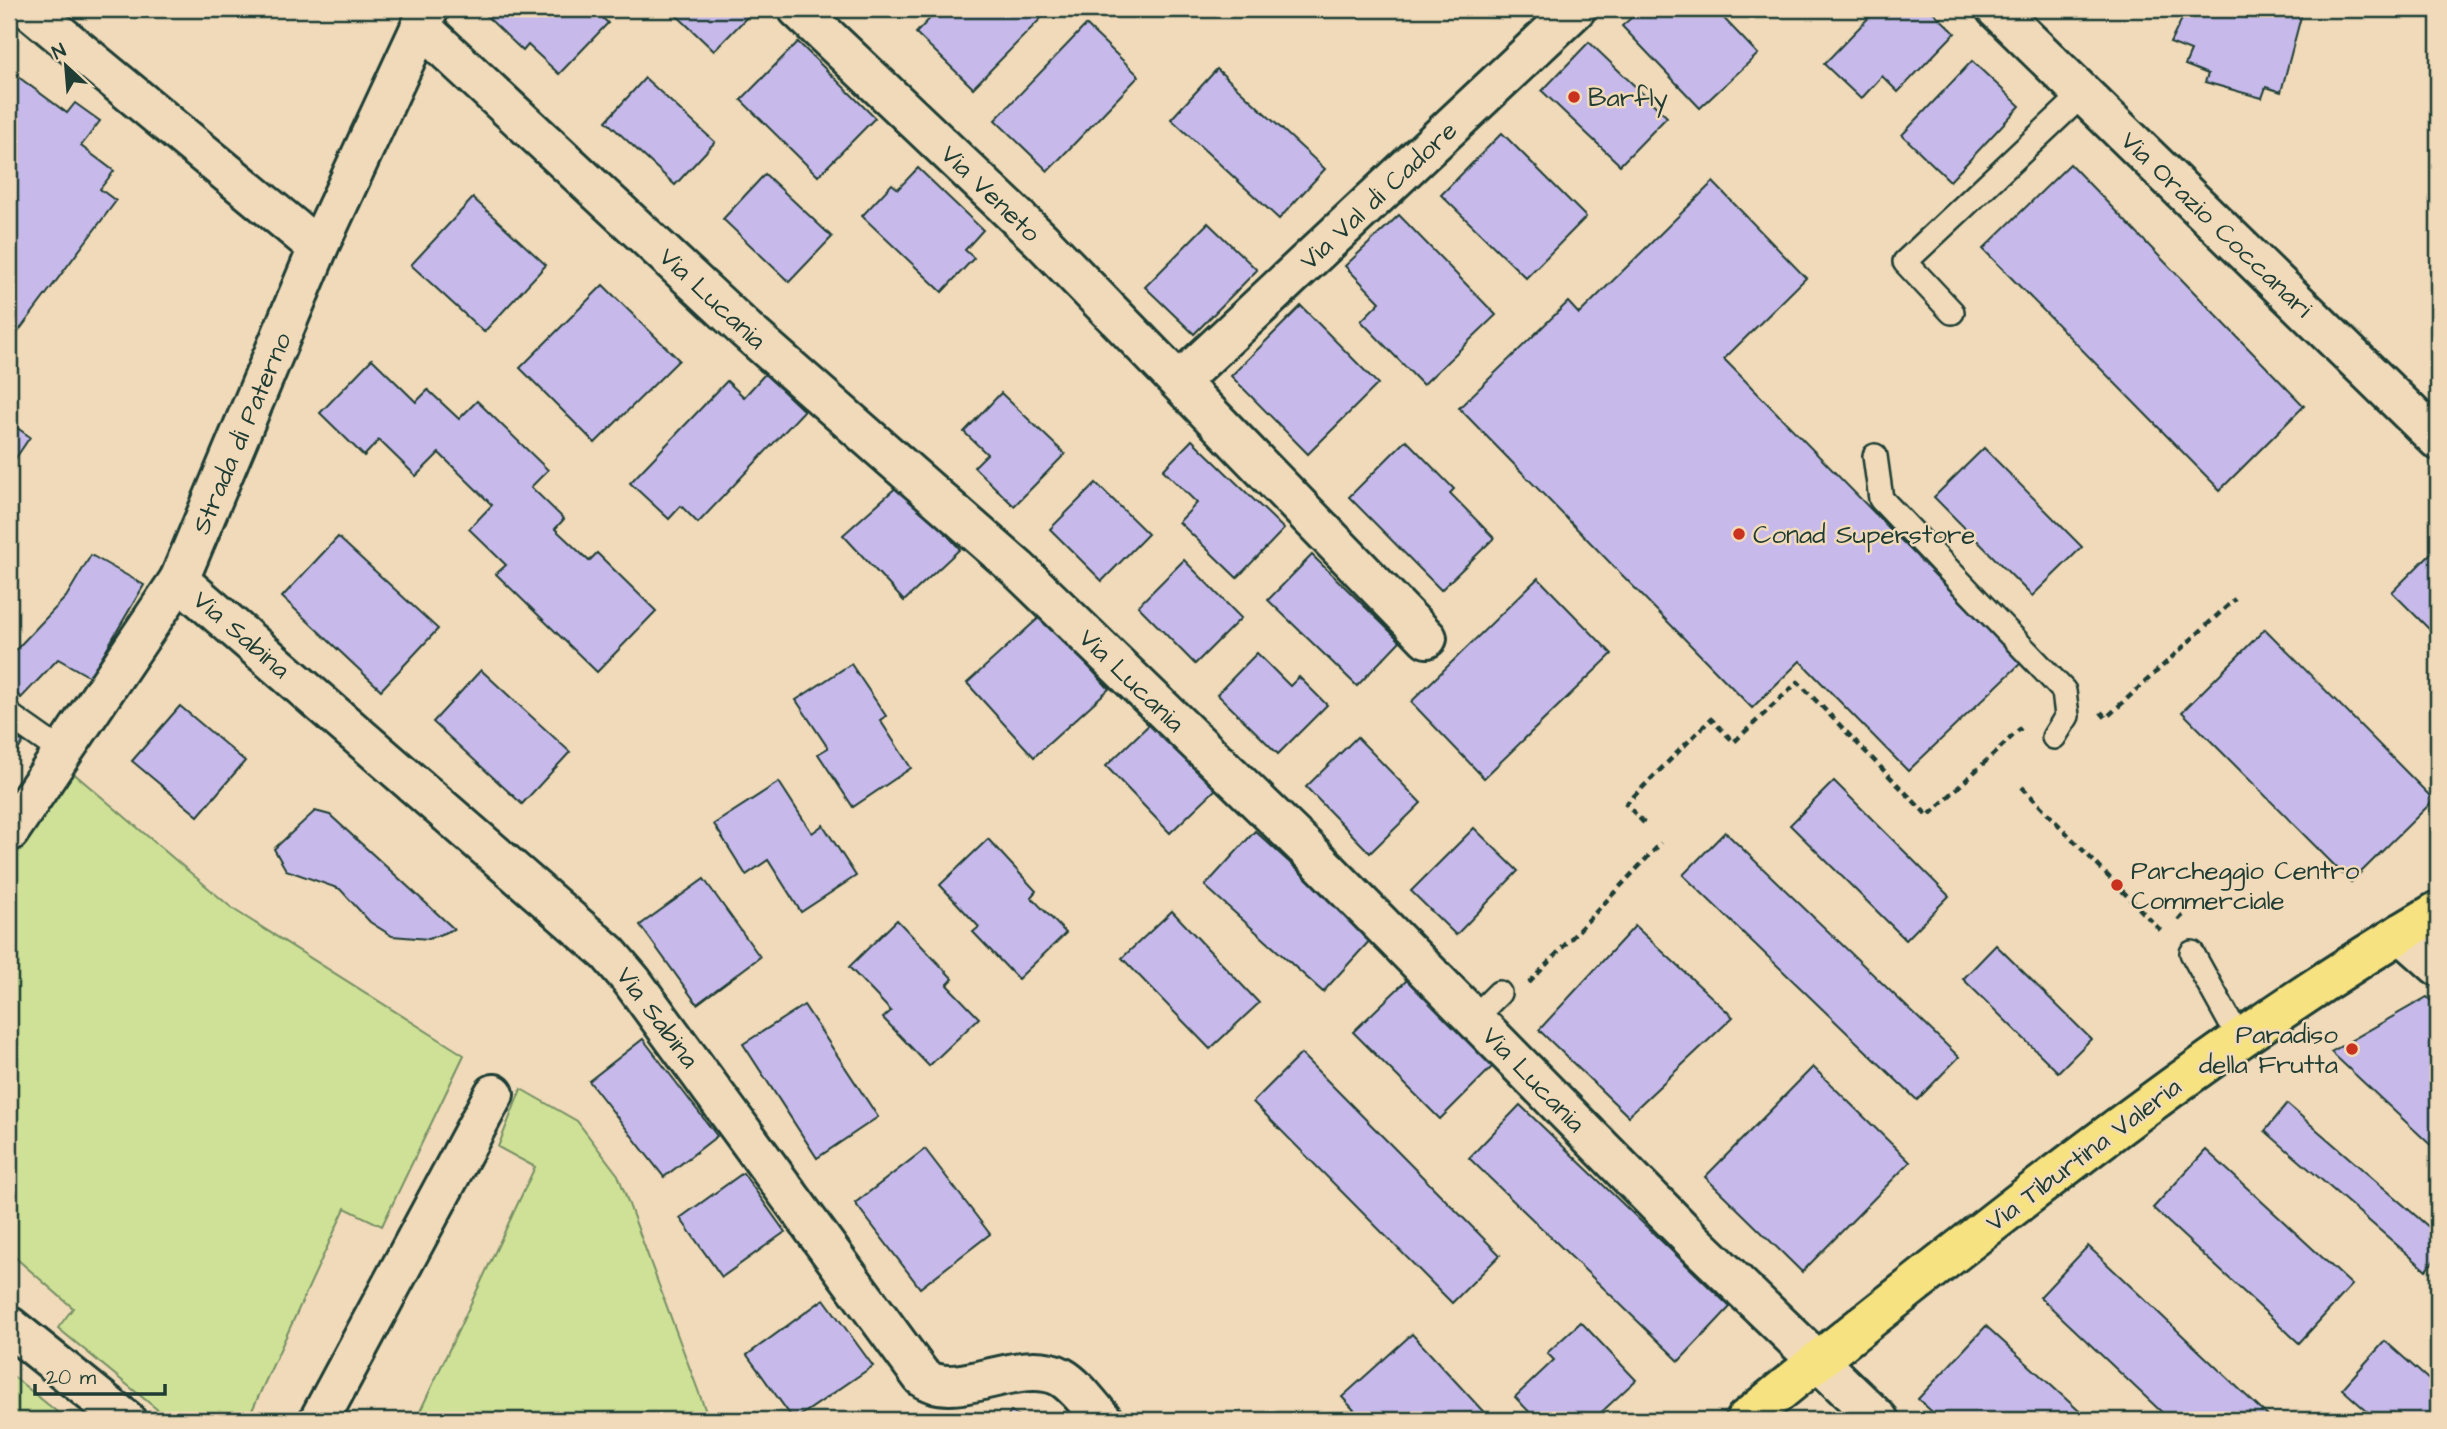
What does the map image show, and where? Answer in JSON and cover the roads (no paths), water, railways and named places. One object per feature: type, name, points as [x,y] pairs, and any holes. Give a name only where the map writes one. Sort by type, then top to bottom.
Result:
[{"type":"main road","name":"Via Tiburtina Valeria","points":[[1745,1420],[1815,1361],[2136,1111],[2239,1038],[2438,911]]},
{"type":"street","points":[[29,9],[318,248]]},
{"type":"street","name":"Via Veneto","points":[[798,9],[1041,240],[1427,638]]},
{"type":"street","name":"Via Val di Cadore","points":[[1180,381],[1576,9]]},
{"type":"street","name":"Via Orazio Coccanari","points":[[1996,9],[2438,440]]},
{"type":"street","name":"Strada di Paterno","points":[[9,832],[179,580],[318,248],[425,18]]},
{"type":"street","name":"Via Lucania","points":[[425,18],[746,330],[1018,569],[1305,847],[1487,1006],[1815,1361],[1879,1420]]},
{"type":"street","name":"Via Sabina","points":[[179,580],[608,953],[632,981],[922,1377],[943,1385],[1023,1372],[1054,1375],[1071,1385],[1103,1420]]},
{"type":"street","points":[[2401,933],[2438,967]]},
{"type":"street","points":[[319,1420],[494,1094]]},
{"type":"street","points":[[9,1326],[125,1420]]},
{"type":"lane","points":[[1952,312],[1905,262],[2083,94]]},
{"type":"lane","points":[[1875,456],[1881,499],[2064,691],[2067,716],[2054,737]]},
{"type":"lane","points":[[9,715],[63,753]]},
{"type":"lane","points":[[2192,953],[2239,1038]]},
{"type":"place","name":"Barfly","points":[[1574,97]]},
{"type":"place","name":"Conad Superstore","points":[[1739,534]]},
{"type":"place","name":"Parcheggio Centro Commerciale","points":[[2117,885]]},
{"type":"place","name":"Paradiso della Frutta","points":[[2352,1049]]}]
